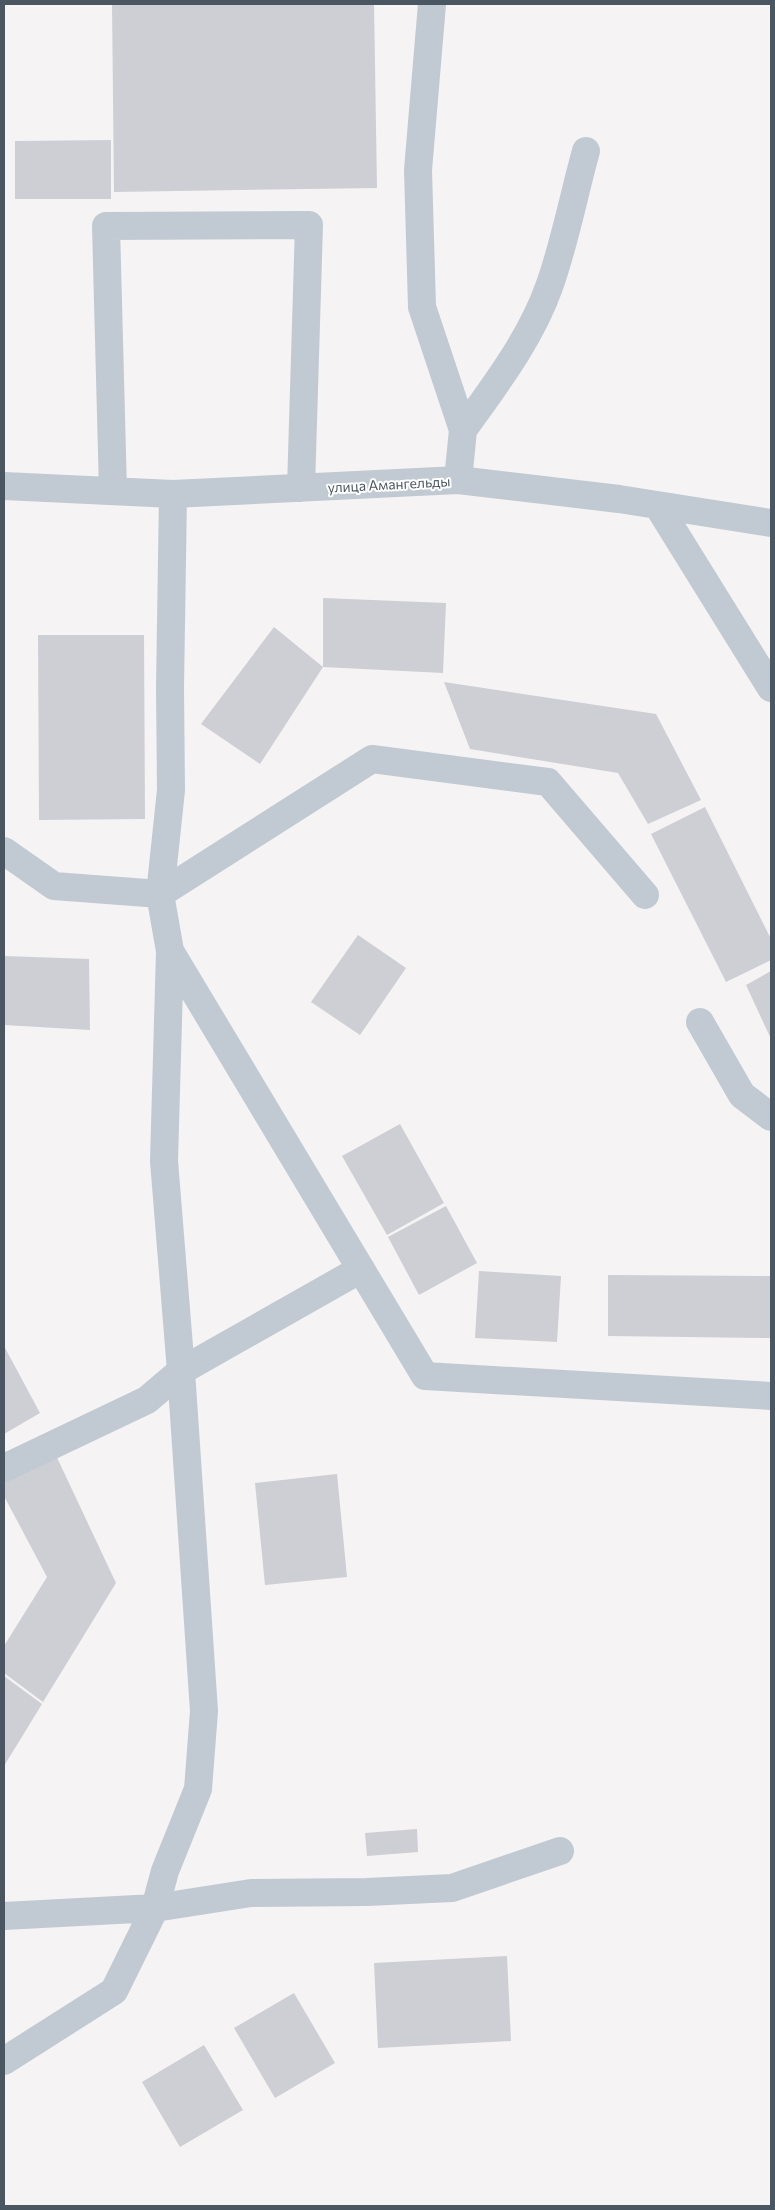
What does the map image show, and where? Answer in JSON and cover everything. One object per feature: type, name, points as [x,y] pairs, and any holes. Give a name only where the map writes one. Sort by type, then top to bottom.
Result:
[{"type":"street","points":[[432,4],[418,170],[422,307],[462,430],[458,480]]},
{"type":"street","points":[[462,430],[507,369],[531,328],[550,287],[586,151]]},
{"type":"street","points":[[113,491],[106,226],[309,225],[301,488]]},
{"type":"street","name":"улица Амангельды","points":[[4,486],[173,494],[458,480],[771,523]]},
{"type":"street","points":[[4,2060],[114,1991],[155,1908],[165,1871],[198,1789],[204,1711],[181,1371],[164,1161],[170,951],[160,894],[171,790],[170,688],[173,494]]},
{"type":"street","points":[[658,506],[771,688]]},
{"type":"street","points":[[4,851],[54,886],[160,894],[372,759],[548,782],[645,895]]},
{"type":"street","points":[[170,951],[425,1376],[771,1396]]},
{"type":"street","points":[[700,1022],[742,1095],[771,1117]]},
{"type":"street","points":[[4,1468],[147,1400],[181,1371],[361,1269]]},
{"type":"street","points":[[4,1916],[155,1908],[251,1894],[452,1888],[560,1851]]},
{"type":"building","points":[[112,4],[374,4],[377,188],[114,192]]},
{"type":"building","points":[[111,140],[111,199],[15,199],[15,141]]},
{"type":"building","points":[[323,598],[446,603],[443,673],[323,667]]},
{"type":"building","points":[[274,627],[323,667],[260,764],[201,724]]},
{"type":"building","points":[[38,635],[144,635],[145,819],[39,820]]},
{"type":"building","points":[[444,682],[656,714],[701,800],[648,824],[618,773],[470,749]]},
{"type":"building","points":[[705,807],[771,939],[771,960],[726,982],[651,834]]},
{"type":"building","points":[[358,935],[406,968],[360,1035],[311,1002]]},
{"type":"building","points":[[4,956],[89,959],[90,1030],[4,1025]]},
{"type":"building","points":[[771,971],[771,1039],[746,985]]},
{"type":"building","points":[[400,1124],[444,1203],[387,1235],[342,1156]]},
{"type":"building","points":[[446,1206],[477,1263],[419,1295],[388,1237]]},
{"type":"building","points":[[479,1271],[561,1276],[557,1342],[475,1338]]},
{"type":"building","points":[[608,1275],[771,1276],[771,1338],[608,1336]]},
{"type":"building","points":[[4,1346],[40,1413],[4,1434]]},
{"type":"building","points":[[53,1449],[116,1583],[43,1702],[4,1673],[4,1646],[47,1577],[4,1496],[4,1472]]},
{"type":"building","points":[[337,1474],[347,1577],[265,1585],[255,1483]]},
{"type":"building","points":[[4,1676],[42,1704],[4,1766]]},
{"type":"building","points":[[417,1829],[418,1852],[367,1856],[365,1833]]},
{"type":"building","points":[[507,1956],[511,2041],[378,2048],[374,1963]]},
{"type":"building","points":[[294,1993],[335,2063],[275,2098],[234,2028]]},
{"type":"building","points":[[204,2045],[243,2110],[180,2147],[142,2082]]}]
